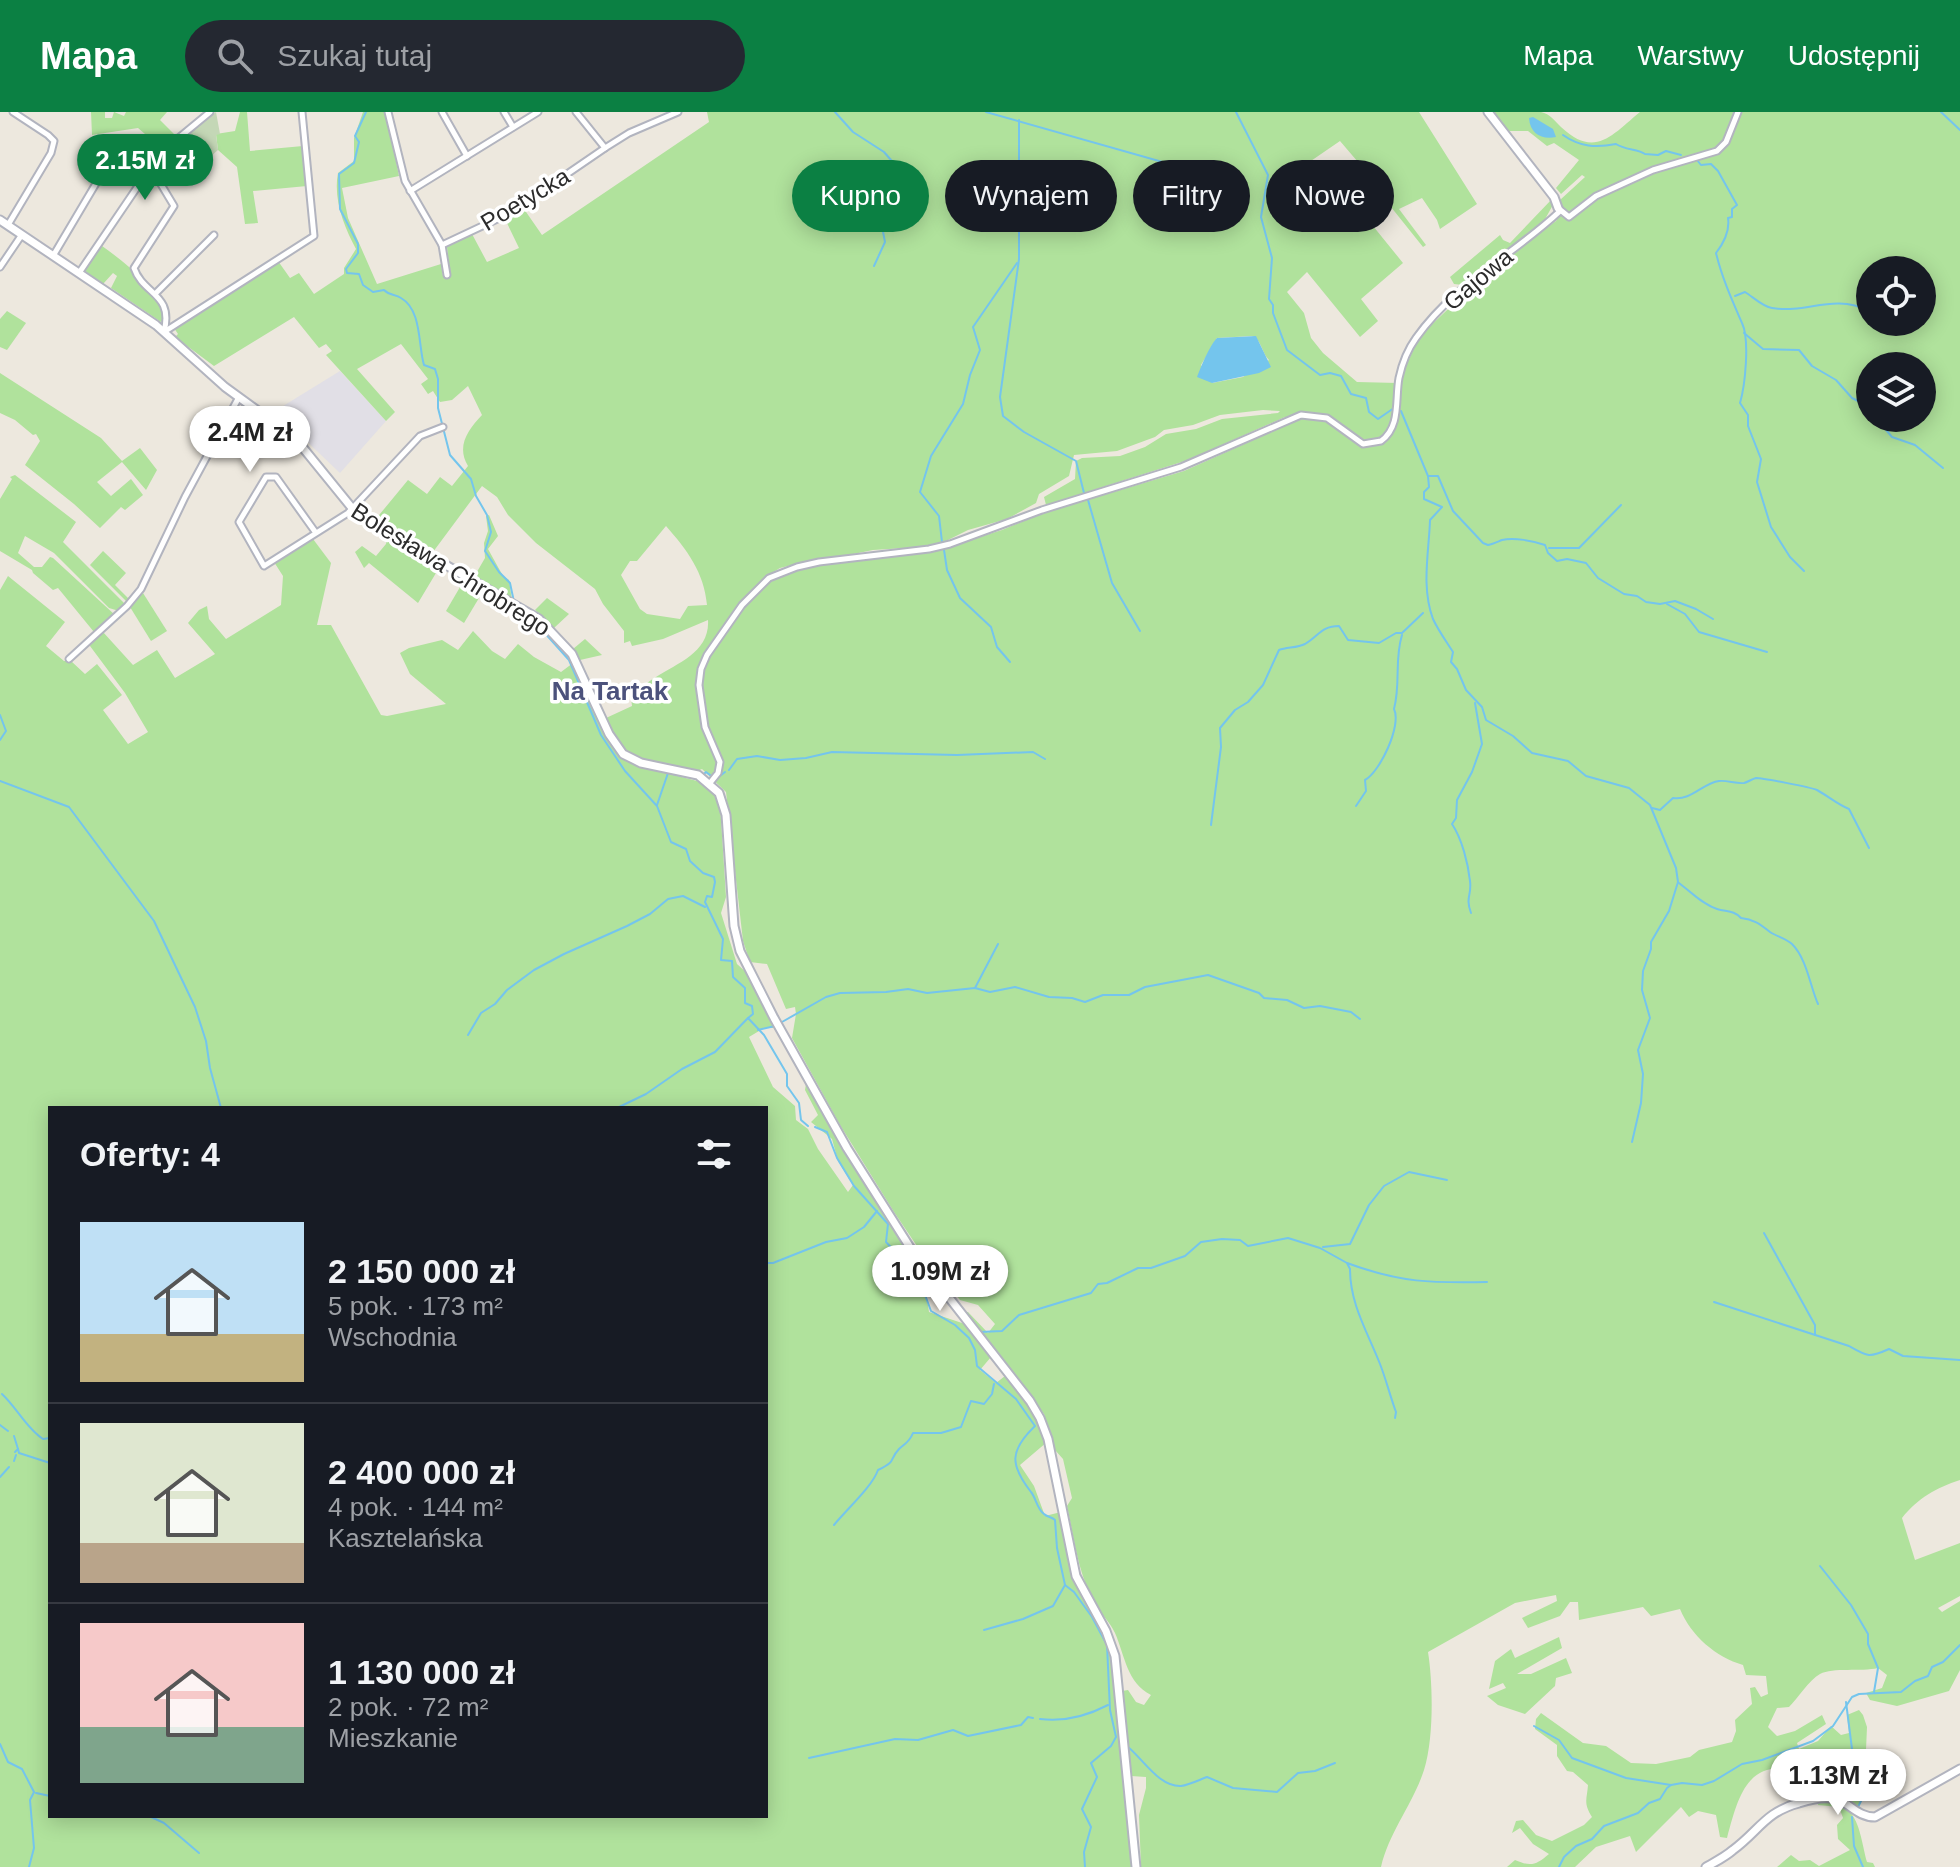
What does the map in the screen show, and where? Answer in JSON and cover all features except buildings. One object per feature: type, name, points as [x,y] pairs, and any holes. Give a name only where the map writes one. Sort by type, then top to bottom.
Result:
[{"type":"street","points":[[7,226],[54,146],[48,135],[13,112]]},
{"type":"street","points":[[193,112],[199,120]]},
{"type":"street","points":[[78,274],[140,183],[153,171],[164,150],[210,112]]},
{"type":"street","points":[[164,333],[314,236],[302,112]]},
{"type":"street","points":[[388,112],[400,169],[442,245],[447,275]]},
{"type":"street","points":[[442,112],[467,156]]},
{"type":"street","points":[[504,112],[513,127]]},
{"type":"street","points":[[410,191],[538,112]]},
{"type":"street","points":[[576,112],[605,148]]},
{"type":"street","name":"Poetycka","points":[[442,245],[510,213],[629,133],[678,112]]},
{"type":"street","points":[[1488,112],[1554,197],[1558,208],[1569,217],[1596,196],[1653,170],[1717,151],[1726,142],[1738,112]]},
{"type":"street","points":[[153,171],[174,206],[134,268],[163,302],[166,314],[164,333]]},
{"type":"street","points":[[53,257],[101,175]]},
{"type":"street","name":"Gajowa","points":[[710,783],[720,769],[720,762],[705,727],[699,685],[701,669],[707,655],[742,605],[769,578],[819,562],[950,544],[1042,510],[1181,467],[1301,415],[1327,418],[1357,441],[1369,445],[1376,443],[1387,437],[1393,426],[1398,380],[1416,338],[1449,299],[1493,262],[1538,231],[1559,212],[1558,208]]},
{"type":"street","name":"Bolesława Chrobrego","points":[[0,220],[136,311],[239,397],[295,438],[352,509],[539,619],[572,654],[609,734],[623,754],[641,763],[698,775],[710,783]]},
{"type":"street","points":[[156,293],[214,235]]},
{"type":"street","points":[[0,267],[21,236]]},
{"type":"street","points":[[69,659],[127,606],[141,589],[185,497],[239,397]]},
{"type":"street","points":[[316,533],[279,479],[266,477],[239,522],[264,566],[316,533],[352,509],[420,436],[443,427]]},
{"type":"street","points":[[710,783],[725,807],[731,901],[740,951],[776,1021],[847,1148],[911,1249],[1040,1418],[1050,1449],[1076,1576],[1106,1631],[1115,1656],[1136,1867]]},
{"type":"street","points":[[1706,1867],[1734,1850],[1759,1824],[1780,1809],[1813,1799],[1833,1798],[1847,1804],[1859,1815],[1875,1817],[1960,1769]]},
{"type":"shaded area","points":[[340,371],[386,421],[340,473],[275,411]]},
{"type":"green space","points":[[91,112],[105,112],[105,118],[112,118],[114,112],[124,116],[126,112],[167,112],[160,120],[176,136],[161,149],[152,166],[159,146],[138,128],[92,135]]},
{"type":"green space","points":[[216,112],[220,134],[216,135],[218,150],[188,176],[169,151]]},
{"type":"green space","points":[[240,112],[247,112],[250,151],[303,146],[307,186],[253,191],[258,223],[245,224],[237,167],[218,150],[216,134],[235,131]]},
{"type":"green space","points":[[363,112],[386,112],[399,176],[342,188],[348,218],[377,284],[441,264],[443,276],[450,275],[447,247],[472,234],[487,262],[519,248],[505,219],[524,209],[542,235],[709,122],[707,112],[1419,112],[1477,204],[1440,229],[1422,198],[1399,209],[1426,245],[1423,247],[1394,211],[1394,160],[1356,160],[1340,141],[1312,160],[1266,160],[1266,232],[1378,232],[1403,263],[1361,299],[1378,321],[1360,337],[1307,272],[1287,292],[1304,313],[1311,338],[1323,353],[1357,382],[1398,383],[1416,344],[1428,328],[1496,264],[1556,221],[1563,209],[1560,200],[1585,177],[1582,175],[1561,194],[1556,188],[1579,160],[1554,143],[1547,146],[1528,131],[1507,131],[1490,112],[1541,112],[1573,136],[1594,142],[1612,135],[1640,112],[1960,112],[1960,1480],[1928,1494],[1902,1518],[1915,1560],[1960,1543],[1960,1596],[1938,1608],[1942,1612],[1960,1601],[1960,1670],[1949,1691],[1897,1706],[1870,1700],[1866,1693],[1882,1688],[1887,1675],[1878,1668],[1826,1672],[1812,1680],[1789,1707],[1777,1708],[1768,1727],[1777,1736],[1795,1731],[1822,1715],[1826,1724],[1797,1743],[1799,1749],[1818,1741],[1831,1726],[1841,1735],[1849,1733],[1847,1715],[1859,1710],[1867,1727],[1869,1768],[1857,1807],[1845,1794],[1842,1757],[1835,1750],[1822,1752],[1808,1760],[1810,1771],[1774,1769],[1751,1780],[1737,1803],[1727,1838],[1720,1837],[1716,1815],[1698,1811],[1689,1817],[1681,1807],[1636,1852],[1630,1836],[1596,1847],[1575,1867],[1507,1867],[1515,1860],[1533,1864],[1549,1854],[1533,1844],[1520,1828],[1512,1833],[1516,1821],[1523,1820],[1536,1835],[1552,1841],[1584,1825],[1592,1817],[1587,1804],[1588,1785],[1573,1772],[1567,1771],[1557,1756],[1557,1745],[1535,1729],[1536,1719],[1541,1713],[1583,1743],[1606,1746],[1631,1763],[1656,1764],[1690,1757],[1699,1750],[1732,1742],[1736,1731],[1735,1720],[1752,1704],[1750,1688],[1755,1687],[1761,1697],[1768,1694],[1766,1676],[1746,1675],[1743,1665],[1714,1651],[1691,1628],[1680,1609],[1651,1616],[1643,1607],[1579,1620],[1578,1602],[1570,1602],[1560,1616],[1528,1628],[1522,1618],[1557,1601],[1556,1595],[1515,1603],[1428,1652],[1432,1711],[1427,1757],[1381,1867],[1141,1867],[1139,1815],[1146,1777],[1131,1776],[1122,1691],[1128,1690],[1136,1702],[1144,1705],[1151,1695],[1132,1676],[1115,1633],[1094,1602],[1084,1579],[1067,1506],[1072,1498],[1063,1459],[1055,1450],[1044,1414],[963,1312],[968,1312],[988,1333],[995,1324],[978,1305],[960,1300],[935,1265],[921,1252],[894,1212],[840,1125],[792,1038],[795,1007],[786,1009],[767,964],[750,962],[743,941],[726,792],[702,769],[695,772],[637,759],[621,748],[606,718],[632,706],[631,697],[640,689],[691,655],[704,640],[708,620],[663,639],[632,646],[630,641],[624,643],[624,631],[595,589],[536,543],[508,515],[497,497],[482,486],[433,552],[375,520],[408,480],[427,494],[440,477],[452,486],[468,466],[463,445],[468,432],[482,415],[468,386],[452,400],[440,402],[433,391],[428,394],[421,384],[428,379],[401,344],[357,369],[395,412],[386,421],[326,355],[332,351],[326,344],[319,348],[294,317],[214,366],[175,337],[178,334],[174,328],[278,261],[290,278],[299,273],[314,294],[344,274],[344,268],[356,249],[341,212],[337,183],[338,173],[354,161],[354,138]],"holes":[[[1252,336],[1269,360],[1243,377],[1212,383],[1201,365],[1217,338]],[[1280,411],[1222,419],[1196,429],[1166,434],[1145,447],[1120,456],[1082,458],[1076,461],[1075,479],[1044,497],[1046,505],[1188,460],[1285,417],[1293,422],[1184,471],[1043,513],[1002,530],[938,550],[809,565],[767,576],[780,568],[812,560],[873,550],[936,546],[968,530],[1007,519],[1036,503],[1039,494],[1069,476],[1074,455],[1117,451],[1155,437],[1164,430],[1193,425],[1220,415]],[[666,526],[693,562],[707,605],[688,606],[680,619],[647,614],[640,609],[621,575],[630,561],[637,561]]]},
{"type":"green space","points":[[1552,199],[1554,203],[1544,221],[1463,285],[1454,284],[1450,277],[1500,235],[1510,243]]},
{"type":"green space","points":[[102,246],[149,287],[161,308],[164,319],[161,322],[111,288],[117,276],[113,273],[103,284],[85,271]]},
{"type":"green space","points":[[7,311],[26,323],[7,350],[0,347],[0,319]]},
{"type":"green space","points":[[0,373],[101,438],[122,461],[140,448],[157,470],[146,490],[122,462],[97,482],[111,496],[131,479],[143,495],[125,510],[121,507],[100,528],[25,465],[40,441],[36,434],[0,413]]},
{"type":"green space","points":[[15,475],[76,522],[63,542],[126,605],[119,611],[109,608],[54,553],[25,536],[18,553],[34,567],[42,567],[50,557],[53,558],[115,615],[94,632],[58,588],[53,590],[32,570],[0,551],[0,499],[12,479],[10,477]]},
{"type":"green space","points":[[489,515],[498,536],[488,549],[503,576],[509,580],[512,601],[474,577],[485,558],[486,516]]},
{"type":"green space","points":[[388,536],[439,568],[418,603],[369,563],[364,568],[355,552],[362,546],[376,556],[386,544]]},
{"type":"green space","points":[[313,539],[331,563],[317,625],[331,625],[381,715],[446,704],[410,674],[400,653],[442,640],[458,650],[473,631],[492,651],[505,659],[518,644],[561,672],[573,663],[606,736],[620,757],[636,765],[697,781],[712,790],[720,804],[726,897],[721,913],[737,964],[748,974],[777,1028],[764,1028],[749,1037],[773,1087],[795,1106],[796,1120],[808,1129],[848,1192],[853,1185],[838,1161],[832,1139],[811,1122],[818,1115],[805,1090],[806,1084],[922,1267],[929,1312],[965,1324],[991,1357],[980,1370],[996,1383],[1005,1376],[1029,1407],[1047,1442],[1020,1465],[1034,1486],[1045,1516],[1061,1512],[1080,1592],[1103,1629],[1112,1655],[1134,1867],[0,1867],[0,590],[8,576],[65,622],[46,646],[85,674],[97,664],[122,695],[103,710],[128,744],[148,732],[125,693],[90,646],[91,641],[103,632],[133,665],[157,650],[175,678],[215,654],[188,623],[199,610],[207,606],[209,619],[226,639],[281,605],[283,576],[274,562]]},
{"type":"green space","points":[[103,551],[126,573],[115,585],[130,597],[128,603],[90,565]]},
{"type":"green space","points":[[463,582],[479,588],[482,593],[464,623],[446,611]]},
{"type":"green space","points":[[143,593],[167,631],[151,641],[130,607]]},
{"type":"green space","points":[[547,598],[569,614],[554,628],[535,610]]},
{"type":"green space","points":[[585,639],[602,655],[580,660],[573,649]]},
{"type":"green space","points":[[1559,1637],[1562,1648],[1517,1674],[1531,1674],[1566,1658],[1572,1673],[1556,1678],[1555,1686],[1525,1714],[1498,1705],[1487,1696],[1506,1688],[1503,1683],[1489,1689],[1495,1661],[1511,1649],[1515,1658]]},
{"type":"green space","points":[[1819,1800],[1832,1801],[1850,1811],[1859,1829],[1867,1862],[1875,1867],[1777,1867],[1791,1855],[1799,1861],[1810,1860],[1819,1866],[1850,1850],[1838,1839],[1837,1825],[1843,1818],[1839,1807],[1818,1805]]},
{"type":"water","points":[[1533,117],[1553,129],[1556,137],[1546,138],[1534,132],[1529,118]]},
{"type":"water","points":[[1256,336],[1271,367],[1259,373],[1212,383],[1197,377],[1217,338]]},
{"type":"waterway","points":[[366,112],[355,136],[359,142],[354,163],[339,174],[340,209],[358,244],[358,253],[346,269],[347,273],[359,274],[363,285],[373,292],[384,290],[401,298],[413,311],[424,365],[435,369],[438,379],[438,408],[450,455],[471,479],[487,515],[491,532],[485,551],[510,583],[514,602]]},
{"type":"waterway","points":[[835,112],[853,132],[891,160]]},
{"type":"waterway","points":[[986,112],[1155,160]]},
{"type":"waterway","points":[[1236,112],[1268,175],[1261,217],[1272,258],[1269,299],[1287,350],[1320,375],[1330,373],[1341,376],[1351,394],[1366,398],[1369,412],[1378,419],[1394,408]]},
{"type":"waterway","points":[[1941,112],[1960,130]]},
{"type":"waterway","points":[[1019,120],[1019,259],[1000,397],[1003,416],[1024,432],[1076,461],[1084,493]]},
{"type":"waterway","points":[[1563,135],[1588,146],[1616,144],[1645,154],[1658,155],[1666,151],[1681,155]]},
{"type":"waterway","points":[[1697,160],[1701,165],[1711,164],[1718,171],[1737,205],[1732,209],[1732,217],[1728,218],[1725,237],[1716,253],[1746,340],[1740,403],[1748,415],[1748,426],[1761,459],[1757,482],[1771,527],[1790,557],[1804,571]]},
{"type":"waterway","points":[[874,266],[885,242],[883,232]]},
{"type":"waterway","points":[[942,542],[939,516],[920,492],[931,456],[963,404],[980,350],[973,327],[1017,263]]},
{"type":"waterway","points":[[1735,296],[1745,292],[1772,308],[1832,304],[1856,306]]},
{"type":"waterway","points":[[1744,333],[1763,349],[1799,350],[1812,366],[1836,380],[1856,400]]},
{"type":"waterway","points":[[1401,411],[1428,476],[1429,487],[1424,492],[1424,499],[1442,507],[1430,520],[1427,595],[1433,619],[1453,652],[1451,662],[1466,690],[1482,707],[1486,720],[1513,736],[1532,753],[1568,761],[1586,776],[1629,788],[1650,805],[1676,868],[1678,882],[1669,911],[1651,942],[1643,971],[1642,990],[1650,1018],[1638,1050],[1643,1074],[1641,1103],[1632,1142]]},
{"type":"waterway","points":[[1888,432],[1892,437],[1915,445],[1943,468]]},
{"type":"waterway","points":[[1428,476],[1438,476],[1453,511],[1483,543],[1488,545],[1512,539],[1545,545],[1557,561],[1567,559],[1586,563],[1598,578],[1624,594],[1660,604],[1675,601],[1713,619]]},
{"type":"waterway","points":[[1088,500],[1112,583],[1140,631]]},
{"type":"waterway","points":[[1549,548],[1579,548],[1621,505]]},
{"type":"waterway","points":[[944,550],[947,570],[960,598],[991,627],[997,647],[1010,662]]},
{"type":"waterway","points":[[1667,604],[1685,614],[1699,632],[1767,652]]},
{"type":"waterway","points":[[519,612],[543,631],[569,660],[601,735],[625,771],[657,806],[671,842],[686,849],[690,861],[703,873],[714,877],[712,897],[707,896],[705,902],[723,939],[721,960],[732,961],[733,977],[745,988],[745,1003],[752,1006],[753,1014],[748,1018],[764,1035],[787,1074],[787,1086],[799,1103],[801,1120],[808,1126]]},
{"type":"waterway","points":[[1211,825],[1221,747],[1220,728],[1263,685],[1279,650],[1302,645],[1333,626],[1339,626],[1348,640],[1379,643],[1402,633],[1423,613]]},
{"type":"waterway","points":[[1356,806],[1366,791],[1365,780],[1377,768],[1388,748],[1395,726],[1398,654],[1402,635]]},
{"type":"waterway","points":[[1471,913],[1468,867],[1452,824],[1456,818],[1457,800],[1482,744],[1475,703]]},
{"type":"waterway","points":[[0,715],[6,731],[0,740]]},
{"type":"waterway","points":[[729,770],[737,759],[757,756],[780,760],[832,752],[957,755],[1033,752],[1045,759]]},
{"type":"waterway","points":[[716,779],[725,772]]},
{"type":"waterway","points":[[657,805],[668,773],[697,779]]},
{"type":"waterway","points":[[704,774],[710,775]]},
{"type":"waterway","points":[[1652,808],[1660,810],[1673,798],[1686,797],[1719,781],[1744,783],[1756,778],[1776,781],[1817,790],[1849,809],[1869,848]]},
{"type":"waterway","points":[[0,781],[69,807],[154,921],[195,1007],[220,1106]]},
{"type":"waterway","points":[[1679,883],[1706,904],[1760,924],[1792,944],[1805,965],[1818,1004]]},
{"type":"waterway","points":[[468,1035],[481,1013],[534,970],[650,914],[668,899],[683,896],[705,907]]},
{"type":"waterway","points":[[975,988],[998,944]]},
{"type":"waterway","points":[[782,1022],[826,997],[840,993],[908,989],[927,993],[975,988],[990,992],[1015,987],[1049,997],[1085,1002],[1103,995],[1129,995],[1145,987],[1208,975],[1259,993],[1264,998],[1287,1000],[1304,1008],[1320,1006],[1351,1012],[1360,1019]]},
{"type":"waterway","points":[[621,1106],[715,1052],[748,1018]]},
{"type":"waterway","points":[[758,1030],[775,1026]]},
{"type":"waterway","points":[[815,1127],[827,1132],[837,1158],[854,1186],[888,1224],[886,1242],[918,1276],[931,1311],[955,1325],[969,1338],[975,1350],[977,1366],[1016,1399],[1035,1426],[1020,1443],[1016,1466],[1040,1509],[1055,1520],[1065,1585],[1092,1617],[1107,1645],[1110,1710],[1116,1737],[1111,1746],[1091,1763],[1097,1777],[1082,1809],[1091,1827],[1084,1852],[1085,1867]]},
{"type":"waterway","points":[[1323,1247],[1350,1244],[1369,1205],[1384,1186],[1409,1172],[1447,1180]]},
{"type":"waterway","points":[[768,1263],[826,1242],[847,1238],[864,1227],[877,1211]]},
{"type":"waterway","points":[[1764,1233],[1815,1325],[1815,1335]]},
{"type":"waterway","points":[[980,1332],[1002,1331],[1019,1315],[1091,1293],[1098,1284],[1107,1283],[1138,1268],[1151,1268],[1185,1256],[1201,1242],[1240,1240],[1248,1246],[1288,1238],[1320,1248],[1347,1263],[1356,1306],[1382,1370],[1396,1412],[1395,1418]]},
{"type":"waterway","points":[[1347,1263],[1384,1275],[1416,1280],[1487,1282]]},
{"type":"waterway","points":[[1714,1302],[1865,1354],[1873,1355],[1889,1349],[1903,1356],[1960,1360]]},
{"type":"waterway","points":[[834,1525],[865,1491],[878,1470],[891,1462],[913,1433],[941,1433],[961,1427],[971,1401],[984,1404],[992,1394],[994,1384]]},
{"type":"waterway","points":[[2,1394],[37,1435],[48,1438]]},
{"type":"waterway","points":[[0,1425],[8,1431]]},
{"type":"waterway","points":[[14,1436],[18,1449],[15,1452]]},
{"type":"waterway","points":[[18,1449],[19,1453],[48,1462]]},
{"type":"waterway","points":[[14,1461],[16,1455]]},
{"type":"waterway","points":[[0,1477],[9,1467]]},
{"type":"waterway","points":[[1820,1566],[1851,1605],[1868,1634],[1868,1644],[1878,1668],[1874,1692]]},
{"type":"waterway","points":[[984,1630],[1023,1619],[1053,1606],[1065,1585]]},
{"type":"waterway","points":[[1559,1867],[1564,1857],[1576,1846],[1592,1839],[1604,1826],[1638,1813],[1649,1803],[1660,1799],[1671,1785],[1702,1785],[1742,1764],[1813,1741],[1833,1726],[1852,1697],[1901,1692],[1928,1676],[1932,1667],[1943,1662],[1960,1645]]},
{"type":"waterway","points":[[1846,1702],[1852,1749],[1856,1757],[1855,1783],[1863,1797],[1858,1807]]},
{"type":"waterway","points":[[1040,1719],[1075,1717],[1108,1705]]},
{"type":"waterway","points":[[809,1758],[895,1739],[918,1740],[953,1730],[968,1736],[1021,1725],[1028,1717],[1033,1718]]},
{"type":"waterway","points":[[1534,1726],[1559,1740],[1572,1758],[1626,1778],[1671,1785]]},
{"type":"waterway","points":[[0,1744],[8,1762],[22,1769],[34,1792],[30,1800],[34,1848],[29,1867]]},
{"type":"waterway","points":[[1128,1747],[1159,1777],[1181,1786],[1207,1777],[1233,1788],[1277,1792],[1298,1773],[1315,1771],[1335,1763]]},
{"type":"waterway","points":[[36,1793],[48,1796]]},
{"type":"waterway","points":[[1852,1817],[1854,1846],[1863,1867]]},
{"type":"waterway","points":[[153,1818],[164,1823],[199,1853]]},
{"type":"district","name":"Na Tartak","points":[[610,691]]}]
